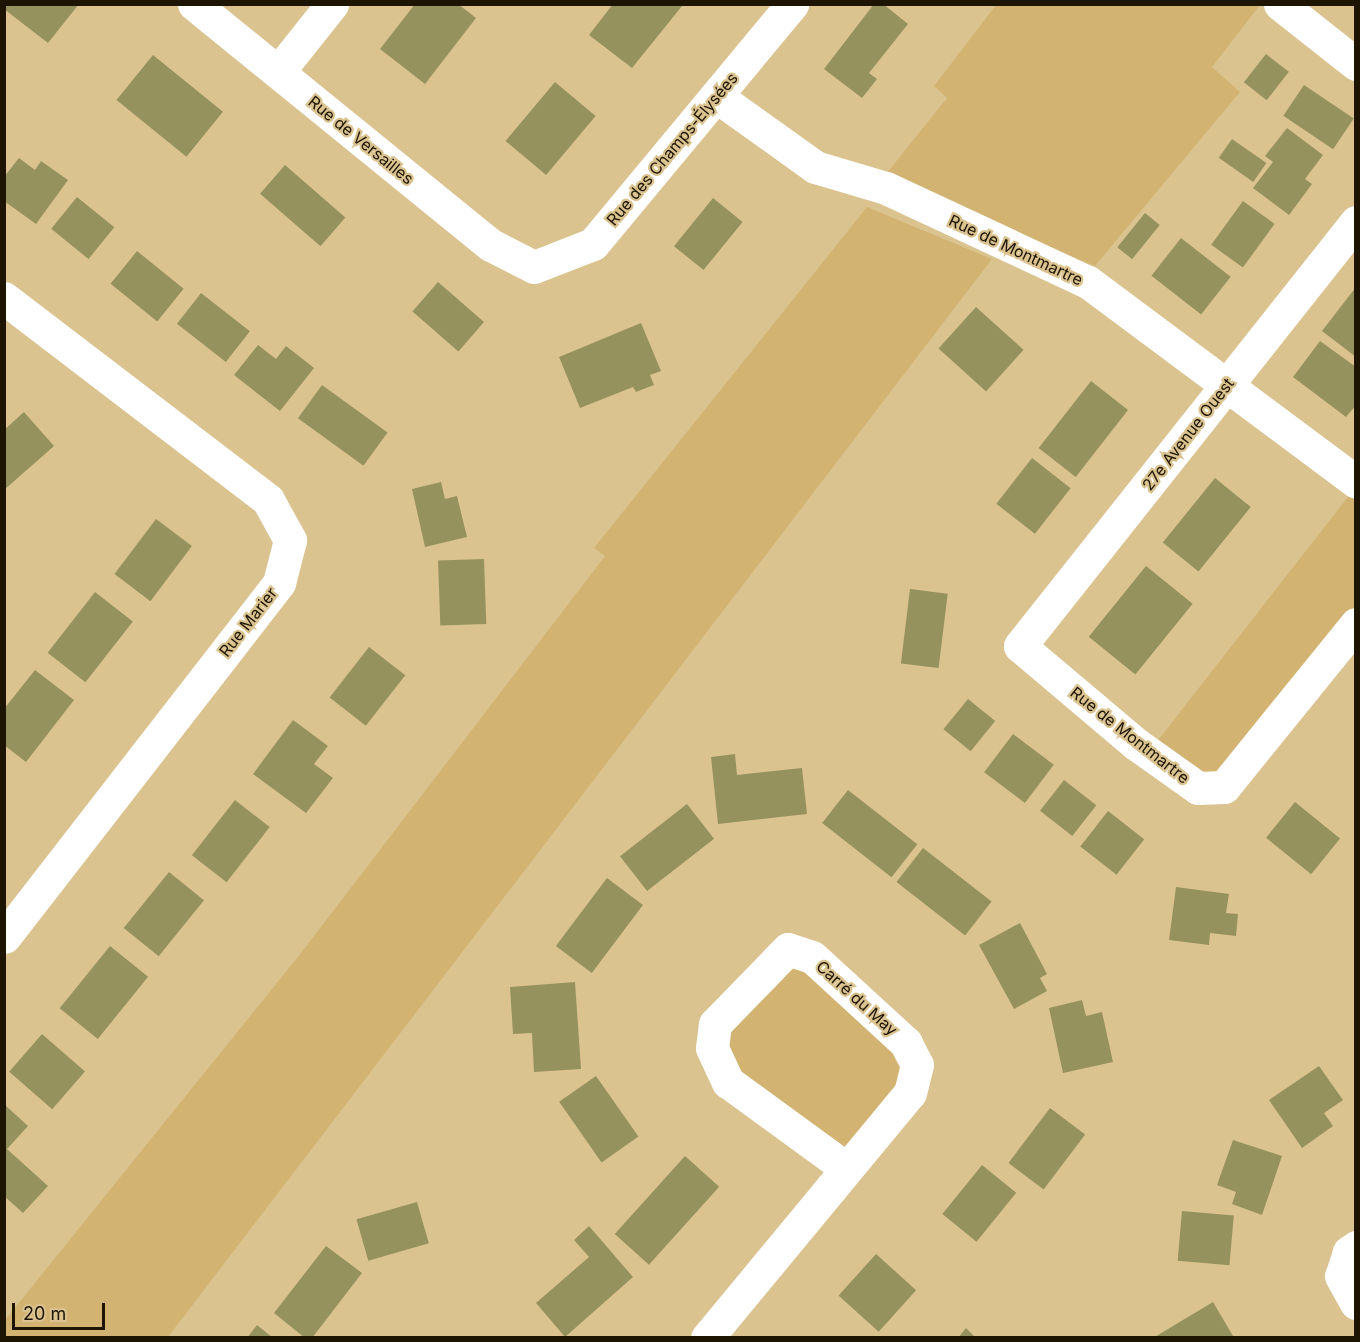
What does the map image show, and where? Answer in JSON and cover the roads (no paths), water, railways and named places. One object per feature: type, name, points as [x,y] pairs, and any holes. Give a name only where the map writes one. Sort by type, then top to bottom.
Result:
[{"type":"street","name":"Rue de Versailles","points":[[194,4],[491,245],[534,267]]},
{"type":"street","points":[[278,72],[332,4]]},
{"type":"street","name":"Rue des Champs-Élysées","points":[[534,267],[593,244],[792,4]]},
{"type":"street","points":[[1280,4],[1356,63]]},
{"type":"street","name":"Rue de Montmartre","points":[[716,96],[814,167],[886,188],[1088,282],[1356,482]]},
{"type":"street","name":"27e Avenue Ouest","points":[[1020,646],[1356,222]]},
{"type":"street","name":"Rue Marier","points":[[4,298],[268,500],[290,540],[279,583],[4,937]]},
{"type":"street","name":"Rue de Montmartre","points":[[1020,646],[1136,744],[1198,788],[1224,787],[1356,624]]},
{"type":"street","name":"Carré du May","points":[[721,1332],[846,1168],[910,1094],[917,1065],[906,1043],[821,965],[812,957],[788,949],[715,1024],[712,1048],[728,1082],[846,1168]]},
{"type":"street","points":[[1356,1247],[1349,1252],[1341,1276],[1356,1303]]}]
